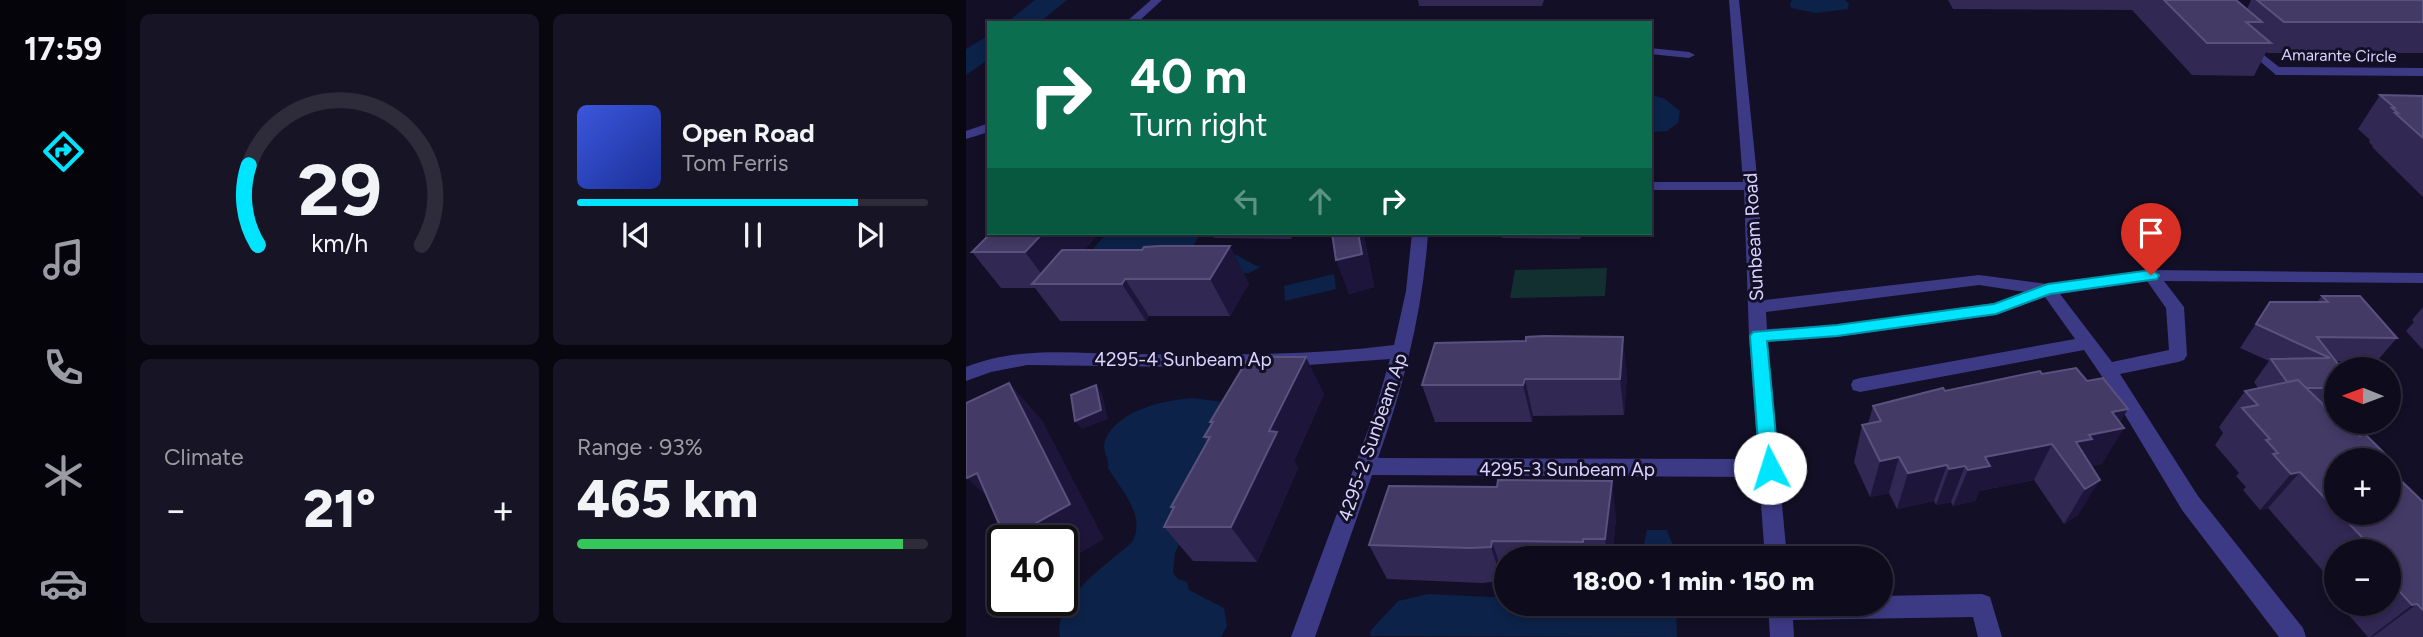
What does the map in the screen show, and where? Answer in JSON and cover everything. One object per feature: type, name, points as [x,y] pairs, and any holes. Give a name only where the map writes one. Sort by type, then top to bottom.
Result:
[{"type":"street","points":[[1132,21],[1157,0]]},
{"type":"street","name":"Sunbeam Road","points":[[1734,0],[1751,186],[1757,307],[1775,546]]},
{"type":"street","name":"Amarante Circle","points":[[2237,36],[2276,71],[2423,72]]},
{"type":"street","points":[[1652,51],[1689,55]]},
{"type":"street","points":[[966,135],[987,128]]},
{"type":"street","points":[[1652,186],[1751,186]]},
{"type":"street","name":"4295-2 Sunbeam Ap","points":[[1303,637],[1384,414],[1402,351],[1414,290],[1420,235]]},
{"type":"street","points":[[1759,336],[1837,331],[1996,309],[2048,289],[2151,275],[2423,278]]},
{"type":"street","points":[[2108,370],[2178,355],[2175,307],[2151,275]]},
{"type":"street","points":[[1757,307],[1979,280],[2048,289],[2108,370],[2190,503],[2294,637]]},
{"type":"street","points":[[1860,385],[2089,343]]},
{"type":"street","name":"4295-4 Sunbeam Ap","points":[[966,374],[1023,357],[1126,360],[1356,358],[1402,351]]},
{"type":"street","name":"4295-3 Sunbeam Ap","points":[[1364,466],[1770,468]]},
{"type":"street","points":[[1893,606],[1982,605],[1990,637]]},
{"type":"street","points":[[1781,616],[1782,637]]},
{"type":"green space","points":[[1607,268],[1605,296],[1510,298],[1515,270]]},
{"type":"water","points":[[1035,0],[1067,0],[1041,21],[1009,21]]},
{"type":"water","points":[[1793,0],[1845,0],[1849,4],[1848,9],[1816,13],[1791,8],[1790,3]]},
{"type":"water","points":[[987,36],[987,60],[966,75],[966,49]]},
{"type":"water","points":[[1652,95],[1665,99],[1680,111],[1678,123],[1667,131],[1652,132]]},
{"type":"water","points":[[1105,235],[1200,235],[1194,244],[1198,247],[1229,252],[1261,267],[1249,273],[1126,279],[1091,251]]},
{"type":"water","points":[[1334,274],[1336,289],[1285,301],[1284,286]]},
{"type":"water","points":[[1193,398],[1231,403],[1236,417],[1175,553],[1173,573],[1178,579],[1187,582],[1189,590],[1224,608],[1227,626],[1221,637],[1060,637],[1062,616],[1078,616],[1078,591],[1132,542],[1136,532],[1134,513],[1108,468],[1105,441],[1119,421],[1130,414],[1169,401]]},
{"type":"water","points":[[1647,530],[1667,530],[1673,546],[1644,546]]},
{"type":"water","points":[[1428,594],[1494,597],[1494,616],[1676,616],[1677,637],[1370,636],[1371,630],[1398,601]]},
{"type":"building","points":[[2164,0],[2236,0],[2262,22],[2246,22],[2271,43],[2207,43]]},
{"type":"building","points":[[2257,0],[2423,0],[2423,22],[2284,22]]},
{"type":"building","points":[[2380,95],[2423,96],[2423,138],[2395,113],[2398,113],[2392,108],[2395,108]]},
{"type":"building","points":[[989,235],[1041,235],[1025,252],[972,252]]},
{"type":"building","points":[[1332,235],[1358,235],[1362,254],[1336,260]]},
{"type":"building","points":[[1230,246],[1210,279],[1125,279],[1122,284],[1032,284],[1062,250],[1142,250],[1144,247]]},
{"type":"building","points":[[2322,296],[2360,296],[2397,338],[2317,337],[2333,357],[2328,357],[2256,324],[2270,302],[2328,302]]},
{"type":"building","points":[[1526,337],[1623,337],[1620,379],[1525,379],[1523,385],[1422,385],[1435,343],[1526,341]]},
{"type":"building","points":[[1249,357],[1306,357],[1269,431],[1277,432],[1231,527],[1164,527],[1174,507],[1171,507],[1210,437],[1204,437],[1213,422],[1210,422]]},
{"type":"building","points":[[2324,358],[2324,388],[2306,388],[2298,380],[2287,382],[2271,359]]},
{"type":"building","points":[[2076,368],[2087,381],[2103,378],[2128,409],[2112,412],[2124,428],[2089,435],[2092,439],[2076,442],[2100,480],[2085,489],[2052,444],[1985,457],[1990,466],[1968,470],[1965,466],[1949,469],[1947,465],[1908,473],[1899,457],[1880,461],[1862,425],[1881,421],[1873,406],[1943,388],[1945,391],[2040,371],[2042,374]]},
{"type":"building","points":[[2298,380],[2324,405],[2324,434],[2365,434],[2379,448],[2324,448],[2324,497],[2300,472],[2291,474],[2273,454],[2278,453],[2266,440],[2270,439],[2242,408],[2258,405],[2245,391]]},
{"type":"building","points":[[1009,383],[1070,504],[1033,525],[1000,525],[977,473],[966,477],[966,403]]},
{"type":"building","points":[[1096,385],[1101,410],[1075,421],[1071,395]]},
{"type":"building","points":[[1498,480],[1612,481],[1605,539],[1583,539],[1583,542],[1492,541],[1491,547],[1470,548],[1369,545],[1389,486],[1497,487]]},
{"type":"building","points":[[2401,481],[2423,502],[2423,610],[2417,604],[2412,605],[2401,593],[2401,539],[2364,539],[2350,525],[2401,525]]},
{"type":"route","points":[[1770,468],[1759,336],[1837,331],[1996,309],[2048,289],[2151,275]]}]
